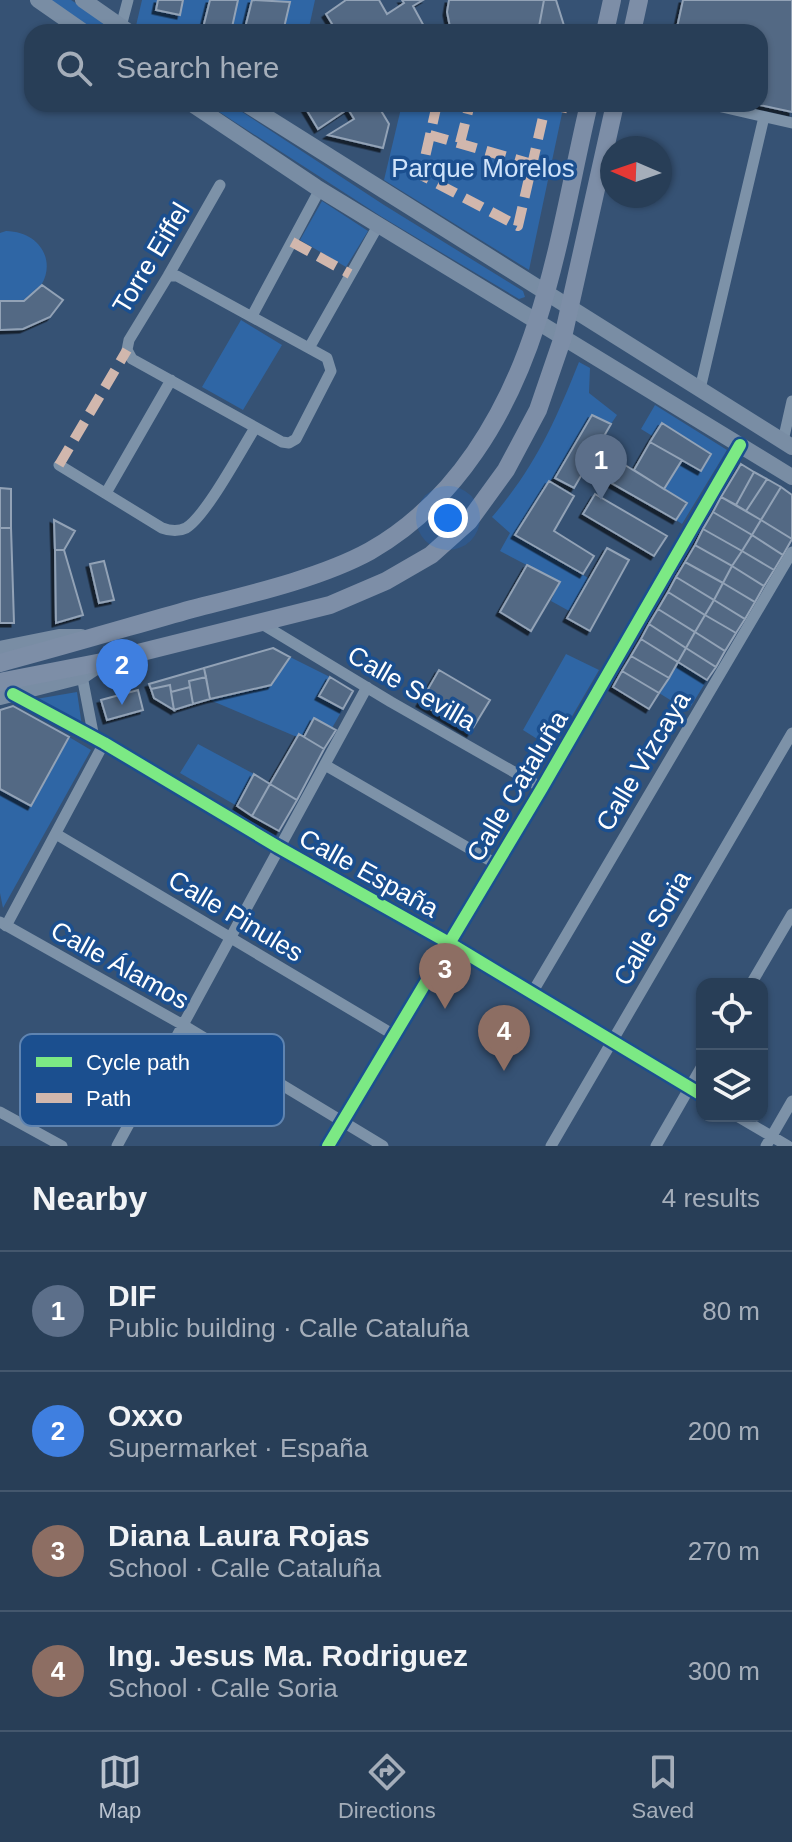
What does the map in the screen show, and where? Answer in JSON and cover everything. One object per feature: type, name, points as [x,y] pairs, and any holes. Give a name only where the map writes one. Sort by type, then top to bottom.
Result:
[{"type":"main road","points":[[38,0],[72,24]]},
{"type":"main road","points":[[83,0],[116,24]]},
{"type":"main road","points":[[607,24],[612,0]]},
{"type":"main road","points":[[634,24],[639,0]]},
{"type":"main road","points":[[204,112],[320,189],[792,477]]},
{"type":"main road","points":[[259,112],[787,444]]},
{"type":"main road","points":[[5,675],[87,638],[270,588],[349,560],[371,550],[426,510],[463,469],[486,437],[537,323],[587,112]]},
{"type":"main road","points":[[5,675],[102,662],[330,605],[386,581],[431,555],[469,521],[506,470],[538,410],[563,337],[613,112]]},
{"type":"main road","points":[[5,675],[82,676],[102,662]]},
{"type":"street","points":[[125,24],[128,0]]},
{"type":"street","points":[[743,112],[792,123]]},
{"type":"street","points":[[700,389],[764,117]]},
{"type":"street","name":"Torre Eiffel","points":[[220,185],[129,340],[127,350],[132,359],[255,428],[289,443],[296,439],[331,371],[327,358],[309,348]]},
{"type":"street","points":[[252,316],[320,189]]},
{"type":"street","points":[[168,276],[177,276],[309,348],[379,224]]},
{"type":"street","points":[[106,493],[171,380]]},
{"type":"street","points":[[787,444],[792,401]]},
{"type":"street","points":[[59,465],[162,528],[181,530],[199,517],[255,428]]},
{"type":"street","name":"Calle Cataluña","points":[[328,1146],[542,788],[740,445]]},
{"type":"street","name":"Calle Vizcaya","points":[[532,993],[792,552]]},
{"type":"street","name":"Calle Sevilla","points":[[262,624],[542,788]]},
{"type":"street","name":"Calle España","points":[[5,675],[99,740],[696,1091]]},
{"type":"street","points":[[3,924],[56,834],[99,740],[82,676]]},
{"type":"street","points":[[178,1034],[367,687]]},
{"type":"street","name":"Calle Soria","points":[[551,1146],[792,733]]},
{"type":"street","points":[[325,765],[496,864]]},
{"type":"street","name":"Calle Pinules","points":[[56,834],[394,1035]]},
{"type":"street","points":[[755,978],[792,914]]},
{"type":"street","name":"Calle Álamos","points":[[3,924],[198,1034]]},
{"type":"street","points":[[656,1146],[696,1076]]},
{"type":"street","name":"Calle Álamos","points":[[284,1087],[383,1146]]},
{"type":"street","points":[[769,1141],[792,1101]]},
{"type":"street","points":[[0,1112],[20,1123]]},
{"type":"street","points":[[745,1122],[769,1141],[788,1146]]},
{"type":"street","points":[[26,1126],[62,1146]]},
{"type":"street","points":[[117,1146],[128,1126]]},
{"type":"green space","points":[[47,0],[71,0],[105,22],[84,24]]},
{"type":"green space","points":[[142,0],[210,0],[204,24],[136,24]]},
{"type":"green space","points":[[238,0],[315,0],[310,24],[233,24]]},
{"type":"green space","points":[[219,112],[242,112],[523,291],[525,297],[519,299],[382,217]]},
{"type":"green space","name":"Parque Morelos","points":[[400,112],[562,112],[529,270],[384,180]]},
{"type":"green space","points":[[322,201],[368,231],[346,267],[300,240]]},
{"type":"green space","points":[[6,231],[33,239],[46,258],[47,269],[43,281],[36,292],[24,301],[0,301],[0,233]]},
{"type":"green space","points":[[241,320],[282,345],[243,410],[202,387]]},
{"type":"green space","points":[[579,362],[590,368],[589,393],[617,415],[611,424],[593,415],[555,478],[549,481],[515,535],[590,579],[571,612],[551,601],[559,582],[500,551],[510,533],[492,517],[543,443]]},
{"type":"green space","points":[[655,405],[727,450],[682,524],[676,520],[687,503],[664,489],[682,460],[701,471],[711,454],[662,424],[654,437],[641,429]]},
{"type":"green space","points":[[566,654],[599,670],[553,749],[523,730]]},
{"type":"green space","points":[[290,657],[330,677],[320,696],[343,709],[332,728],[315,718],[304,737],[297,737],[210,700],[271,685]]},
{"type":"green space","points":[[678,662],[707,680],[688,711],[659,693]]},
{"type":"green space","points":[[77,692],[82,726],[36,699]]},
{"type":"green space","points":[[69,737],[91,750],[3,908],[0,893],[0,787],[31,806]]},
{"type":"green space","points":[[198,744],[254,774],[237,806],[180,773]]},
{"type":"building","points":[[158,0],[183,0],[180,15],[156,10]]},
{"type":"building","points":[[210,0],[238,0],[233,24],[204,24]]},
{"type":"building","points":[[252,0],[290,2],[285,24],[246,24]]},
{"type":"building","points":[[346,0],[379,0],[387,14],[404,3],[402,0],[423,0],[413,6],[423,24],[332,24],[326,14]]},
{"type":"building","points":[[449,0],[544,0],[540,24],[449,24]]},
{"type":"building","points":[[544,0],[556,0],[564,24],[540,24]]},
{"type":"building","points":[[683,0],[792,0],[792,112],[768,107],[768,24],[678,24]]},
{"type":"building","points":[[683,0],[792,0],[792,112],[768,107],[768,24],[678,24]]},
{"type":"building","points":[[308,112],[344,112],[318,129]]},
{"type":"building","points":[[350,112],[382,112],[389,124],[383,148],[328,135],[354,119]]},
{"type":"building","points":[[42,285],[63,300],[50,317],[23,329],[0,330],[0,301],[24,301]]},
{"type":"building","points":[[592,415],[611,424],[574,488],[555,478]]},
{"type":"building","points":[[662,423],[711,454],[701,471],[650,442]]},
{"type":"building","points":[[650,442],[682,460],[664,489],[634,470]]},
{"type":"building","points":[[602,451],[687,503],[676,520],[592,472]]},
{"type":"building","points":[[741,464],[754,472],[736,505],[721,497]]},
{"type":"building","points":[[754,472],[767,479],[746,511],[736,505]]},
{"type":"building","points":[[767,479],[781,487],[761,520],[746,511]]},
{"type":"building","points":[[549,481],[574,496],[554,531],[594,556],[583,574],[515,535]]},
{"type":"building","points":[[781,487],[792,495],[792,539],[761,520]]},
{"type":"building","points":[[0,488],[11,489],[11,528],[0,528]]},
{"type":"building","points":[[595,494],[667,536],[654,556],[583,514]]},
{"type":"building","points":[[721,497],[761,520],[752,535],[713,512]]},
{"type":"building","points":[[713,512],[752,535],[742,551],[703,529]]},
{"type":"building","points":[[54,520],[75,531],[64,550],[55,550]]},
{"type":"building","points":[[761,520],[792,539],[783,555],[752,535]]},
{"type":"building","points":[[0,528],[11,528],[14,623],[0,623]]},
{"type":"building","points":[[703,529],[742,551],[732,566],[695,545]]},
{"type":"building","points":[[752,535],[783,555],[774,570],[742,551]]},
{"type":"building","points":[[695,545],[732,566],[723,583],[685,562]]},
{"type":"building","points":[[607,548],[629,560],[590,631],[567,618]]},
{"type":"building","points":[[55,550],[64,550],[83,615],[56,623]]},
{"type":"building","points":[[742,551],[774,570],[764,586],[732,566]]},
{"type":"building","points":[[104,561],[114,600],[99,603],[90,564]]},
{"type":"building","points":[[685,562],[723,583],[714,600],[676,577]]},
{"type":"building","points":[[527,565],[560,582],[531,631],[500,612]]},
{"type":"building","points":[[732,566],[764,586],[755,602],[723,583]]},
{"type":"building","points":[[676,577],[714,600],[705,615],[668,592]]},
{"type":"building","points":[[723,583],[755,602],[745,619],[714,600]]},
{"type":"building","points":[[668,592],[705,615],[695,632],[658,609]]},
{"type":"building","points":[[714,600],[745,619],[736,633],[705,615]]},
{"type":"building","points":[[658,609],[695,632],[686,648],[649,624]]},
{"type":"building","points":[[705,615],[736,633],[725,651],[695,632]]},
{"type":"building","points":[[649,624],[686,648],[678,662],[641,639]]},
{"type":"building","points":[[695,632],[725,651],[716,667],[686,648]]},
{"type":"building","points":[[641,639],[678,662],[669,678],[631,656]]},
{"type":"building","points":[[273,648],[290,657],[271,685],[210,699],[204,668]]},
{"type":"building","points":[[686,648],[716,667],[707,680],[678,662]]},
{"type":"building","points":[[631,656],[669,678],[659,693],[622,671]]},
{"type":"building","points":[[204,668],[206,677],[189,681],[190,687],[171,692],[170,685],[151,689],[149,684]]},
{"type":"building","points":[[439,670],[490,700],[470,733],[420,703]]},
{"type":"building","points":[[622,671],[659,693],[649,709],[613,687]]},
{"type":"building","points":[[206,677],[210,699],[193,704],[189,681]]},
{"type":"building","points":[[330,677],[353,691],[343,709],[319,696]]},
{"type":"building","points":[[170,685],[174,710],[154,698],[151,689]]},
{"type":"building","points":[[190,687],[193,704],[174,710],[171,692]]},
{"type":"building","points":[[138,690],[143,710],[107,720],[101,700]]},
{"type":"building","points":[[13,706],[69,737],[31,806],[0,789],[0,710]]},
{"type":"building","points":[[314,718],[336,730],[324,749],[304,737]]},
{"type":"building","points":[[299,734],[324,749],[297,800],[270,784]]},
{"type":"building","points":[[254,774],[270,784],[252,816],[237,806]]},
{"type":"building","points":[[270,784],[297,800],[279,831],[252,816]]},
{"type":"marked path","points":[[435,112],[430,135],[532,164]]},
{"type":"marked path","points":[[460,143],[468,112]]},
{"type":"marked path","points":[[430,135],[421,175],[518,226],[544,112]]},
{"type":"marked path","points":[[292,242],[350,274]]},
{"type":"marked path","points":[[59,465],[127,350]]},
{"type":"cycle path","points":[[328,1146],[542,788],[740,445]]},
{"type":"cycle path","points":[[13,694],[104,743],[278,847],[449,943],[696,1091]]},
{"type":"place","name":"DIF","points":[[601,500]]},
{"type":"place","name":"Oxxo","points":[[122,705]]},
{"type":"place","name":"Diana Laura Rojas","points":[[445,1009]]},
{"type":"place","name":"Ing. Jesus Ma. Rodriguez","points":[[504,1071]]}]
